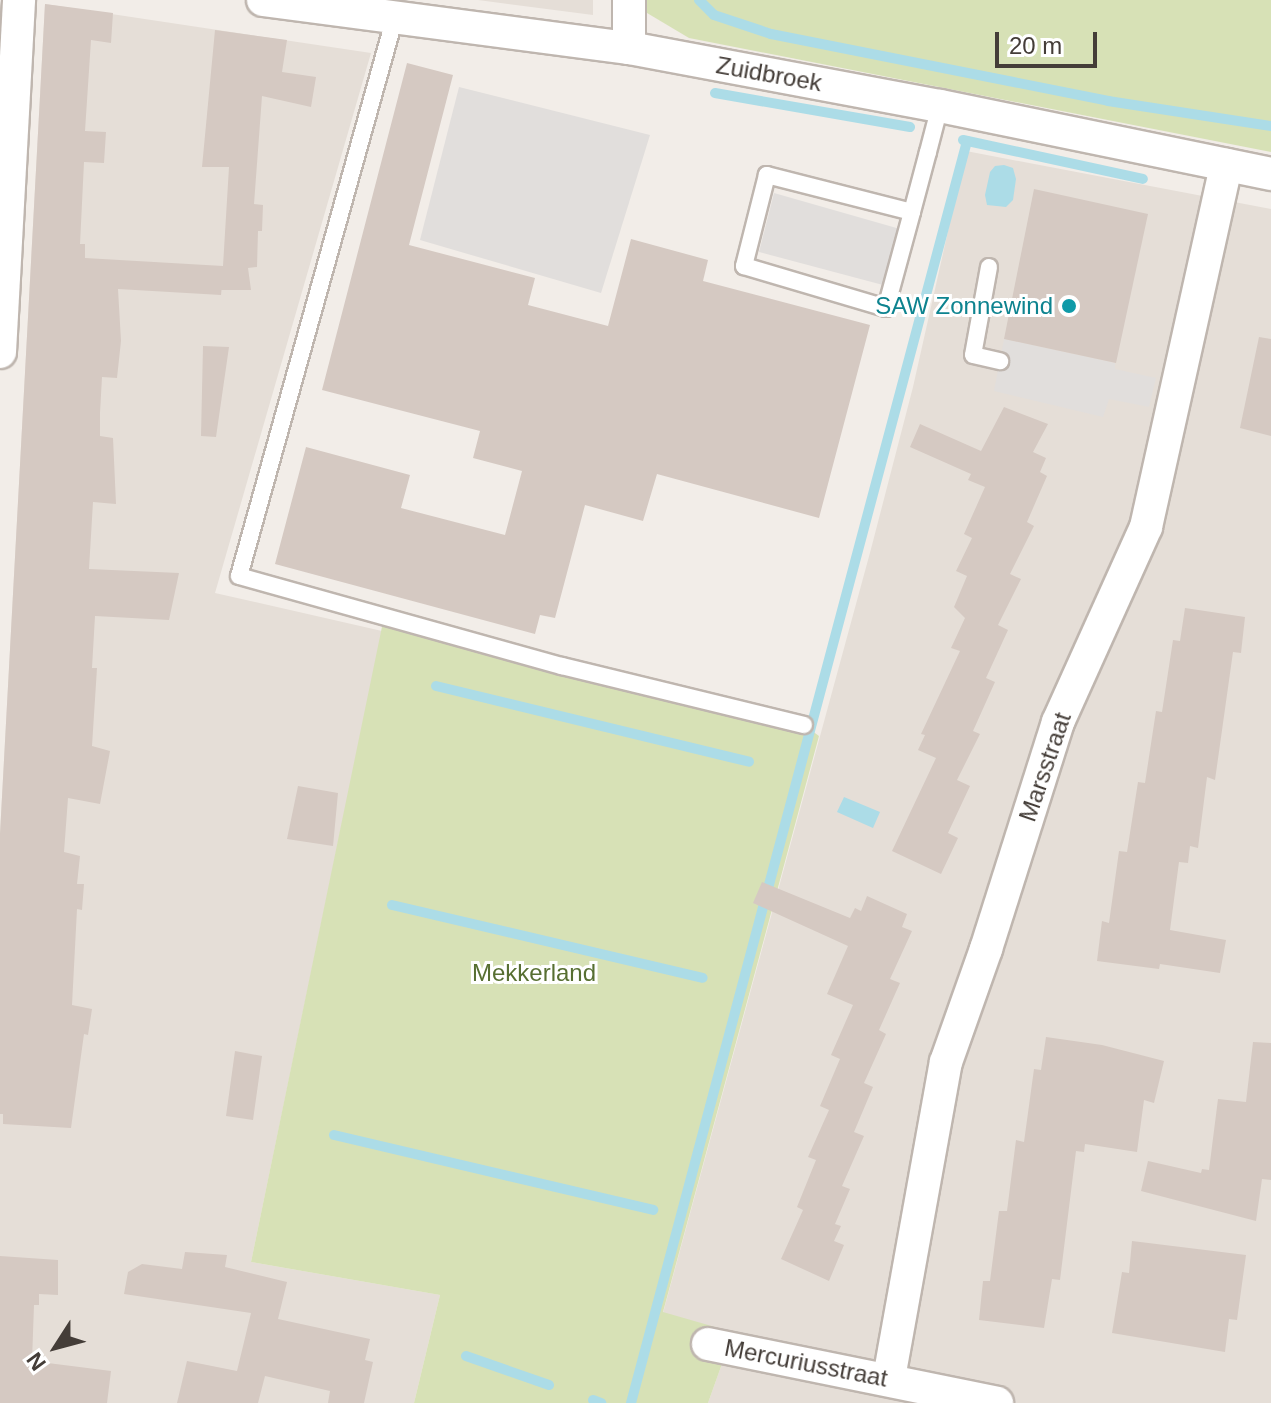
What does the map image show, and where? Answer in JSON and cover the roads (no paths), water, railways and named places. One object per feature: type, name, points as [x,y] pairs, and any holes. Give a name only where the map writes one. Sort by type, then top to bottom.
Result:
[{"type":"street","points":[[0,352],[19,0]]},
{"type":"street","name":"Zuidbroek","points":[[263,0],[629,48],[940,106],[1271,174]]},
{"type":"street","points":[[629,0],[629,48]]},
{"type":"street","name":"Marsstraat","points":[[889,1378],[946,1062],[1058,722],[1146,527],[1226,165]]},
{"type":"street","name":"Mercuriusstraat","points":[[708,1344],[889,1378],[997,1403]]},
{"type":"lane","points":[[395,17],[239,576],[562,666],[804,725]]},
{"type":"lane","points":[[912,212],[767,175],[744,266],[886,308],[912,212],[940,106]]},
{"type":"lane","points":[[989,267],[973,355],[1000,361]]},
{"type":"water","points":[[995,166],[1013,168],[1016,179],[1013,200],[1006,207],[987,205],[985,195],[990,172]]},
{"type":"water","points":[[844,797],[880,812],[873,828],[837,812]]},
{"type":"waterway","points":[[699,0],[714,15],[771,34],[1108,101],[1271,126]]},
{"type":"waterway","points":[[715,93],[910,127]]},
{"type":"waterway","points":[[963,140],[1143,179]]},
{"type":"waterway","points":[[631,1403],[967,141]]},
{"type":"waterway","points":[[436,686],[749,762]]},
{"type":"waterway","points":[[392,905],[703,978]]},
{"type":"waterway","points":[[334,1135],[653,1210]]},
{"type":"waterway","points":[[466,1356],[549,1385]]},
{"type":"waterway","points":[[593,1400],[601,1403]]},
{"type":"place","name":"SAW Zonnewind","points":[[1069,306]]},
{"type":"park label","name":"Mekkerland","points":[[534,973]]}]
